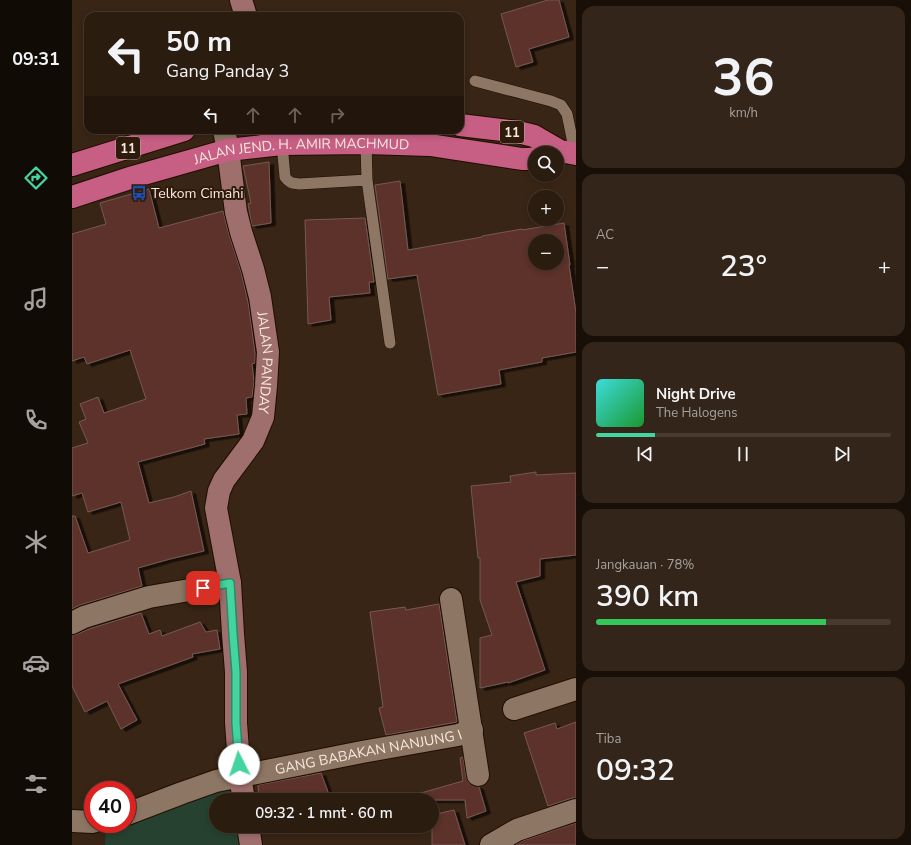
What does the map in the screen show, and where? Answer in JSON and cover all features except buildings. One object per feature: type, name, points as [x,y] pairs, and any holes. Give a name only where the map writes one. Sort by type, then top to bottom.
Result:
[{"type":"highway","name":"11","points":[[464,125],[518,132],[534,136],[566,153]]},
{"type":"highway","name":"11","points":[[72,165],[171,134]]},
{"type":"highway","name":"JALAN JEND. H. AMIR MACHMUD","points":[[72,197],[132,177],[226,140],[275,140],[430,145],[528,159]]},
{"type":"street","name":"JALAN PANDAY","points":[[226,140],[236,212],[260,297],[268,352],[262,417],[253,441],[224,480],[219,491],[216,508],[230,583],[236,672],[236,723],[240,777],[243,793]]},
{"type":"street","points":[[72,623],[84,617],[149,597],[230,583]]},
{"type":"street","points":[[451,599],[478,774]]},
{"type":"street","points":[[514,709],[576,688]]},
{"type":"street","name":"GANG BABAKAN NANJUNG I","points":[[136,810],[182,792],[216,781],[362,752],[458,735],[472,730]]},
{"type":"street","points":[[491,845],[517,830],[576,810]]},
{"type":"street","points":[[72,821],[84,822]]},
{"type":"street","points":[[249,833],[251,845]]},
{"type":"lane","points":[[475,81],[561,105],[567,114],[566,153]]},
{"type":"lane","points":[[275,140],[285,177],[290,183],[299,184],[367,180]]},
{"type":"lane","points":[[366,143],[367,180],[390,342]]},
{"type":"green space","points":[[234,782],[236,793],[209,793],[209,833],[242,833],[244,845],[105,845],[106,833],[136,833],[136,820]]},
{"type":"place","name":"Telkom Cimahi","points":[[139,193]]},
{"type":"route","points":[[203,588],[230,583],[236,672],[236,723],[239,764]]}]
